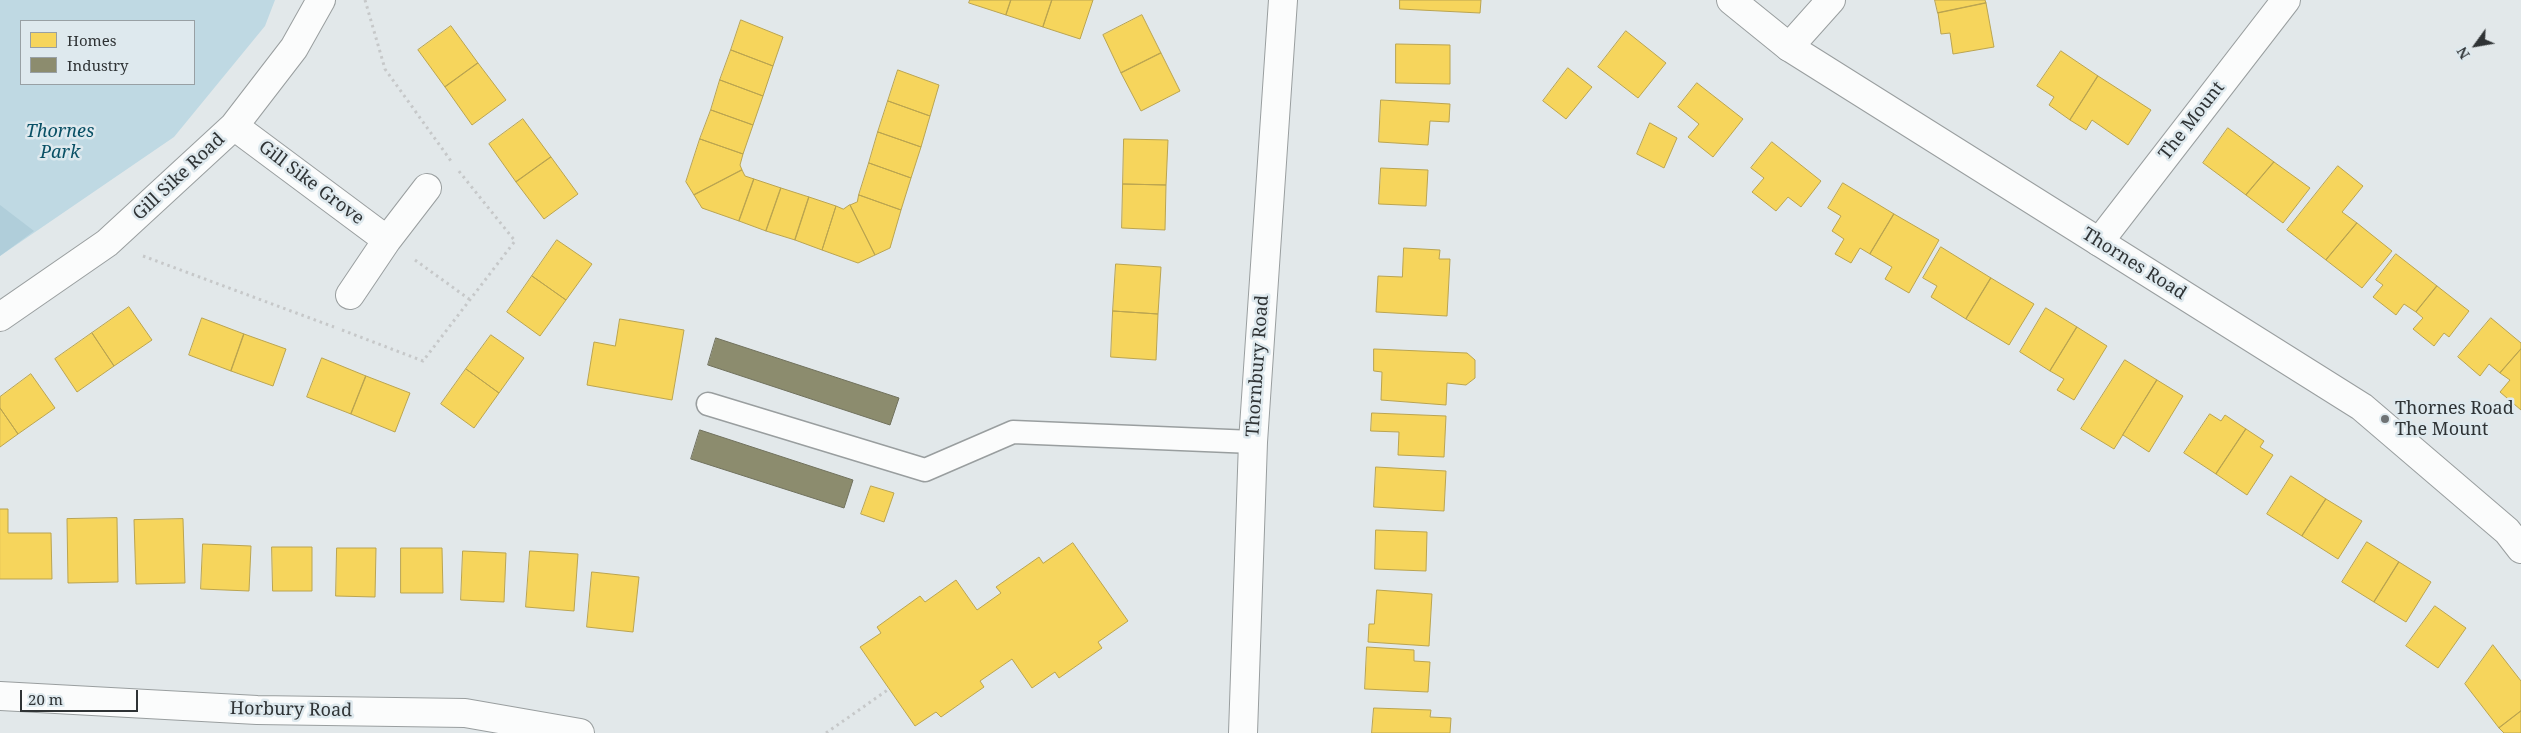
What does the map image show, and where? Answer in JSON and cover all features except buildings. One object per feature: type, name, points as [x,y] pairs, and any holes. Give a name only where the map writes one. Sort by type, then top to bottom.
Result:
[{"type":"main road","name":"Gill Sike Road","points":[[0,317],[107,243],[234,126],[294,48],[321,0]]},
{"type":"main road","name":"Thornbury Road","points":[[1243,733],[1253,442],[1283,0]]},
{"type":"main road","name":"Thornes Road","points":[[1731,0],[1789,47],[2362,407],[2506,531],[2521,548]]},
{"type":"main road","points":[[1789,47],[1831,0]]},
{"type":"main road","name":"The Mount","points":[[2099,242],[2286,0]]},
{"type":"main road","name":"Gill Sike Grove","points":[[234,126],[387,240]]},
{"type":"main road","points":[[350,295],[387,240],[427,188]]},
{"type":"main road","name":"Horbury Road","points":[[0,696],[257,710],[465,713],[580,733]]},
{"type":"lane","points":[[708,404],[925,470],[1013,432],[1253,442]]},
{"type":"path","points":[[387,240],[469,299]]},
{"type":"path","points":[[826,733],[889,689]]},
{"type":"green space","name":"Thornes Park","points":[[0,0],[275,0],[265,26],[174,137],[0,256]]},
{"type":"shaded area","points":[[0,205],[34,231],[0,256]]},
{"type":"place","name":"Thornes Road The Mount","points":[[2385,419]]}]
